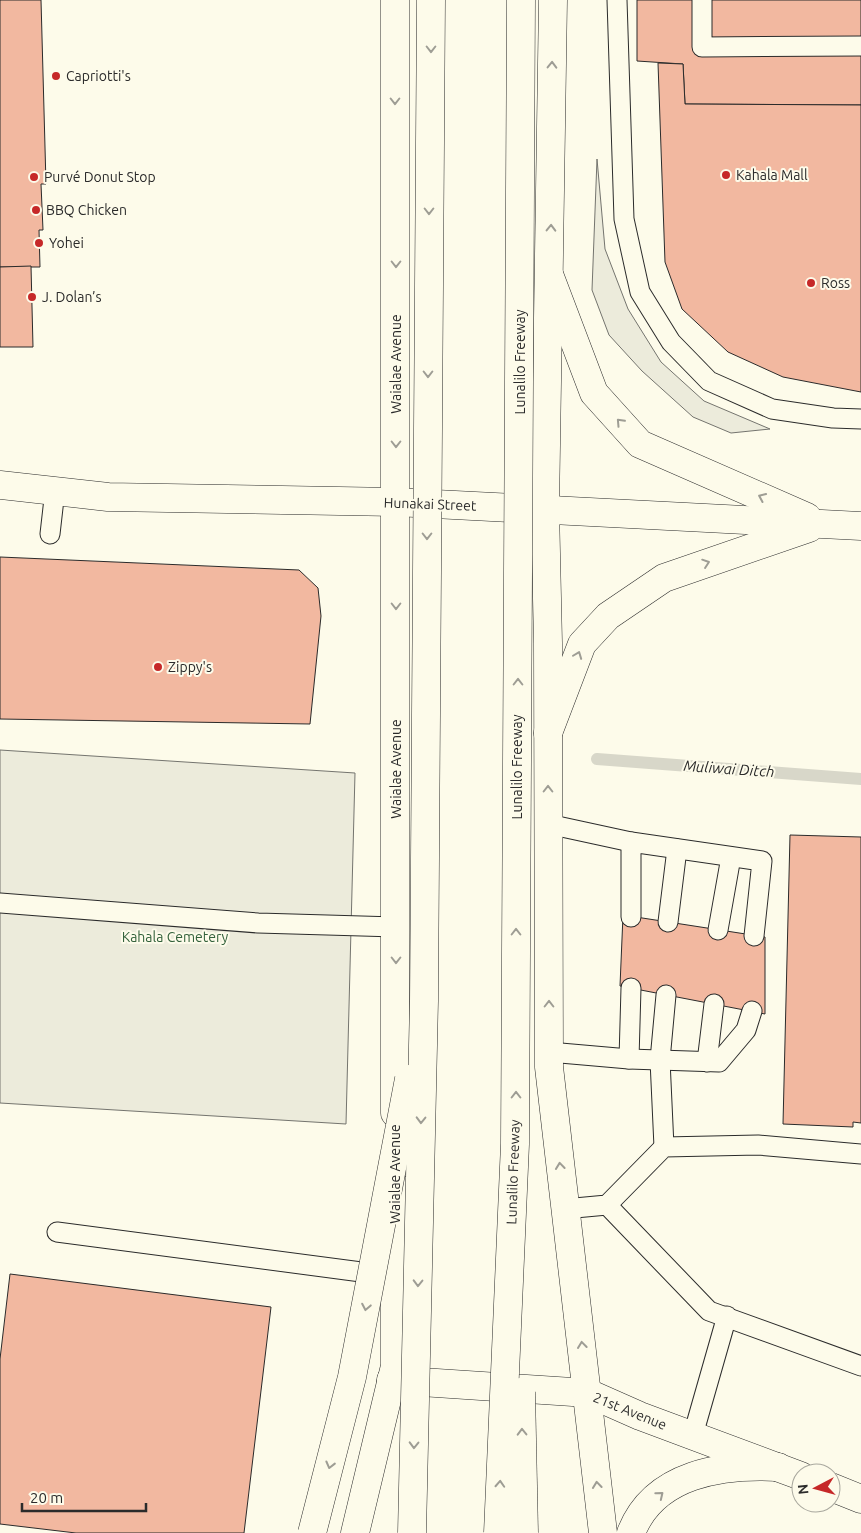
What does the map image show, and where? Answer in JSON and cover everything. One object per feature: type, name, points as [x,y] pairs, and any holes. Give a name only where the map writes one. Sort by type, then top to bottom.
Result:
[{"type":"main road","name":"Waialae Avenue","points":[[355,1533],[391,1380],[396,1366],[395,0]]},
{"type":"main road","points":[[412,1533],[424,1001],[431,0]]},
{"type":"main road","name":"Lunalilo Freeway","points":[[498,1533],[515,1144],[522,0]]},
{"type":"main road","points":[[553,0],[545,509],[549,1052],[564,1209],[588,1393],[603,1533]]},
{"type":"main road","points":[[550,277],[594,393],[640,444],[822,524]]},
{"type":"main road","name":"Hunakai Street","points":[[0,485],[108,497],[396,502],[861,526]]},
{"type":"main road","points":[[548,733],[582,644],[608,616],[664,578],[822,524]]},
{"type":"main road","points":[[312,1533],[352,1377],[424,1001]]},
{"type":"main road","points":[[515,1144],[524,1533]]},
{"type":"main road","name":"21st Avenue","points":[[391,1380],[588,1393],[640,1416],[790,1471]]},
{"type":"main road","points":[[631,1533],[642,1511],[656,1497],[701,1472],[744,1465],[790,1471]]},
{"type":"main road","points":[[841,1491],[861,1499]]},
{"type":"lane","points":[[617,0],[624,219],[640,292],[671,342],[709,381],[772,409],[834,418],[861,419]]},
{"type":"lane","points":[[702,0],[702,47],[861,46]]},
{"type":"lane","points":[[50,534],[55,490]]},
{"type":"lane","points":[[548,824],[631,842],[762,861],[754,936]]},
{"type":"lane","points":[[631,842],[631,917]]},
{"type":"lane","points":[[668,922],[677,849]]},
{"type":"lane","points":[[718,930],[731,857]]},
{"type":"lane","points":[[0,903],[258,923],[396,927]]},
{"type":"lane","points":[[629,1059],[631,988]]},
{"type":"lane","points":[[664,1147],[660,1060],[666,995]]},
{"type":"lane","points":[[707,1062],[714,1004]]},
{"type":"lane","points":[[549,1052],[629,1059],[719,1062],[746,1030],[752,1011]]},
{"type":"lane","points":[[564,1209],[607,1205],[664,1147],[758,1145],[861,1154]]},
{"type":"lane","points":[[607,1205],[709,1311],[861,1366]]},
{"type":"lane","points":[[57,1232],[395,1277]]},
{"type":"lane","points":[[693,1435],[727,1316]]},
{"type":"green space","points":[[597,159],[605,249],[628,309],[661,362],[704,401],[770,429],[731,433],[693,417],[642,371],[609,335],[592,290]]},
{"type":"green space","name":"Kahala Cemetery","points":[[0,750],[355,773],[346,1124],[0,1103]]},
{"type":"building","points":[[0,0],[41,0],[46,184],[41,184],[43,230],[39,230],[40,267],[0,267]]},
{"type":"building","points":[[637,0],[861,0],[861,105],[685,104],[683,64],[637,61]]},
{"type":"building","points":[[658,63],[683,64],[685,104],[861,105],[861,392],[783,377],[728,352],[682,309],[665,262]]},
{"type":"building","points":[[31,266],[33,347],[0,347],[0,267]]},
{"type":"building","name":"Zippy's","points":[[0,557],[299,570],[318,588],[321,616],[310,724],[0,719]]},
{"type":"building","points":[[790,835],[861,837],[861,1123],[853,1122],[853,1127],[783,1124]]},
{"type":"building","points":[[623,915],[765,937],[765,1014],[620,986]]},
{"type":"building","points":[[10,1274],[271,1307],[244,1533],[76,1533],[0,1524],[0,1359]]},
{"type":"waterway","name":"Muliwai Ditch","points":[[597,759],[861,779]]},
{"type":"place","name":"Capriotti's","points":[[56,76]]},
{"type":"place","name":"Kahala Mall","points":[[726,175]]},
{"type":"place","name":"Purvé Donut Stop","points":[[34,177]]},
{"type":"place","name":"BBQ Chicken","points":[[36,210]]},
{"type":"place","name":"Yohei","points":[[39,243]]},
{"type":"place","name":"Ross","points":[[811,283]]},
{"type":"place","name":"J. Dolan’s","points":[[32,297]]},
{"type":"place","name":"Zippy's","points":[[158,667]]}]
